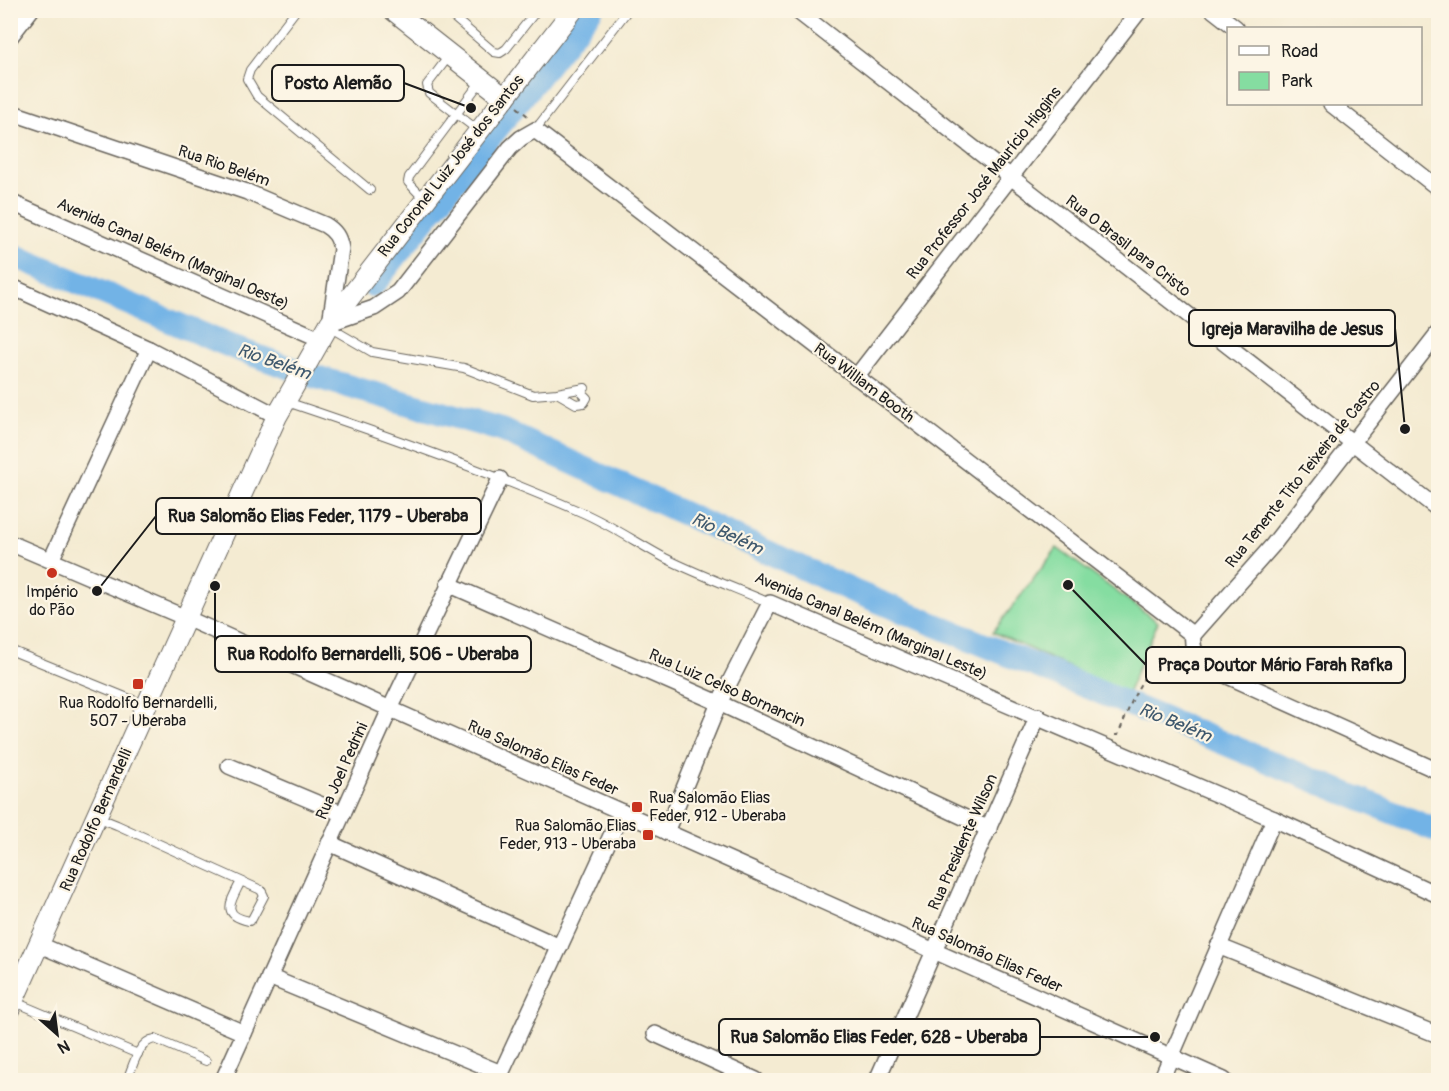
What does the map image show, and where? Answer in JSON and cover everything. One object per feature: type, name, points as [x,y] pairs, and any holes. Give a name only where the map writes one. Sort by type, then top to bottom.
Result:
[{"type":"street","points":[[10,37],[31,10]]},
{"type":"street","points":[[393,10],[505,98]]},
{"type":"street","name":"Rua Coronel Luiz José dos Santos","points":[[281,409],[323,335],[573,10]]},
{"type":"street","name":"Rua O Brasil para Cristo","points":[[796,10],[1438,509]]},
{"type":"street","name":"Rua Professor José Maurício Higgins","points":[[856,377],[1140,10]]},
{"type":"street","points":[[1213,10],[1235,27]]},
{"type":"street","points":[[1332,105],[1438,188]]},
{"type":"street","name":"Rua Rio Belém","points":[[10,112],[247,192],[325,225],[339,239],[341,249],[323,335]]},
{"type":"street","points":[[323,335],[374,308],[398,292],[510,148],[520,138],[535,130]]},
{"type":"street","name":"Rua William Booth","points":[[535,130],[1194,635]]},
{"type":"street","name":"Avenida Canal Belém (Marginal Oeste)","points":[[10,202],[323,335]]},
{"type":"street","name":"Avenida Canal Belém (Marginal Leste)","points":[[10,286],[281,409]]},
{"type":"street","name":"Rua Tenente Tito Teixeira de Castro","points":[[1194,635],[1272,546],[1438,333]]},
{"type":"street","points":[[51,560],[149,349]]},
{"type":"street","name":"Rua Rodolfo Bernardelli","points":[[14,994],[40,945],[281,409]]},
{"type":"street","name":"Rua Joel Pedrini","points":[[223,1080],[390,709],[500,478]]},
{"type":"street","name":"Rua Salomão Elias Feder","points":[[10,543],[186,618],[1224,1080]]},
{"type":"street","name":"Rua Luiz Celso Bornancin","points":[[448,584],[719,704],[989,829]]},
{"type":"street","points":[[666,832],[719,704],[770,603]]},
{"type":"street","name":"Avenida Canal Belém (Marginal Leste)","points":[[770,603],[1274,819],[1438,895]]},
{"type":"street","points":[[1194,635],[1192,645],[1203,664],[1438,771]]},
{"type":"street","name":"Rua Presidente Wilson","points":[[877,1080],[1038,716]]},
{"type":"street","points":[[229,766],[342,814]]},
{"type":"street","points":[[269,977],[500,1077],[622,812]]},
{"type":"street","points":[[1161,1080],[1274,819]]},
{"type":"street","points":[[329,843],[560,946]]},
{"type":"street","points":[[40,945],[244,1033]]},
{"type":"street","points":[[1218,946],[1438,1035]]},
{"type":"street","points":[[654,1034],[756,1080]]},
{"type":"lane","points":[[296,10],[250,70],[248,79],[257,96],[370,190]]},
{"type":"lane","points":[[445,10],[494,52],[506,49],[537,10]]},
{"type":"lane","points":[[535,130],[628,10]]},
{"type":"lane","points":[[449,54],[426,88],[429,93],[479,131]]},
{"type":"lane","points":[[425,200],[410,186],[409,177],[482,80]]},
{"type":"lane","points":[[323,335],[372,352],[464,368],[533,395],[557,393]]},
{"type":"lane","name":"Avenida Canal Belém (Marginal Leste)","points":[[281,409],[371,430],[500,478],[583,513],[665,558],[770,603]]},
{"type":"lane","points":[[10,650],[147,706]]},
{"type":"lane","points":[[97,817],[241,881],[264,893],[249,921],[232,915],[230,911],[229,906],[241,881]]},
{"type":"lane","points":[[14,994],[138,1054]]},
{"type":"lane","points":[[127,1080],[138,1054],[149,1039],[155,1039],[206,1062]]},
{"type":"path","points":[[1118,735],[1139,685],[1150,668],[1194,635]]},
{"type":"green space","points":[[1057,548],[1158,622],[1127,694],[993,632]]},
{"type":"waterway","points":[[373,285],[591,10]]},
{"type":"waterway","name":"Rio Belém","points":[[10,254],[237,349],[316,377],[501,430],[853,591],[1438,831]]},
{"type":"place","name":"Posto Alemão","points":[[471,108]]},
{"type":"place","name":"Igreja Maravilha de Jesus","points":[[1405,429]]},
{"type":"place","name":"Império do Pão","points":[[52,573]]},
{"type":"place","name":"Praça Doutor Mário Farah Rafka","points":[[1068,585]]},
{"type":"place","name":"Rua Rodolfo Bernardelli, 506 - Uberaba","points":[[215,586]]},
{"type":"place","name":"Rua Salomão Elias Feder, 1179 - Uberaba","points":[[97,591]]},
{"type":"place","name":"Rua Rodolfo Bernardelli, 507 - Uberaba","points":[[138,684]]},
{"type":"place","name":"Rua Salomão Elias Feder, 912 - Uberaba","points":[[637,807]]},
{"type":"place","name":"Rua Salomão Elias Feder, 913 - Uberaba","points":[[648,835]]},
{"type":"place","name":"Rua Salomão Elias Feder, 628 - Uberaba","points":[[1155,1037]]}]
